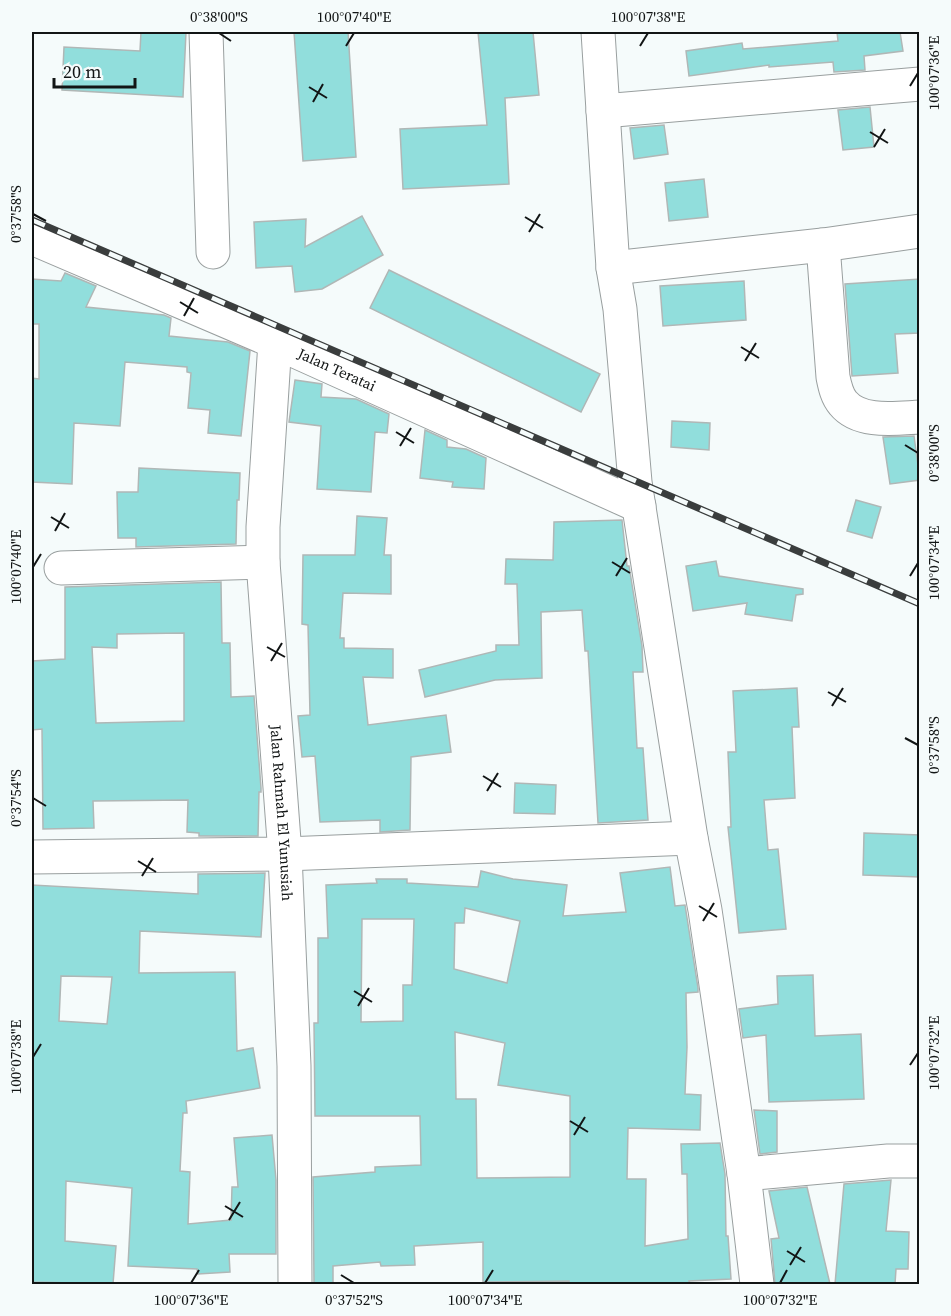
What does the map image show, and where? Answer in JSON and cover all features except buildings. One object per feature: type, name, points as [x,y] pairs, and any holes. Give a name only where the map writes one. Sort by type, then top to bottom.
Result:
[{"type":"street","points":[[206,32],[213,252]]},
{"type":"street","points":[[598,32],[613,268],[620,309],[635,482],[691,837],[705,910],[744,1174],[757,1284]]},
{"type":"street","points":[[603,111],[920,84]]},
{"type":"street","points":[[613,268],[823,245],[920,231]]},
{"type":"street","name":"Jalan Teratai","points":[[32,238],[275,342],[639,506]]},
{"type":"street","points":[[823,245],[833,377],[837,394],[844,405],[868,416],[920,417]]},
{"type":"street","name":"Jalan Rahmah El Yunusiah","points":[[275,342],[263,527],[263,562],[285,854],[294,1066],[295,1284]]},
{"type":"street","points":[[61,568],[263,562]]},
{"type":"street","points":[[32,857],[285,854],[691,837]]},
{"type":"street","points":[[744,1174],[888,1161],[920,1161]]},
{"type":"railway","points":[[32,220],[920,604]]}]
